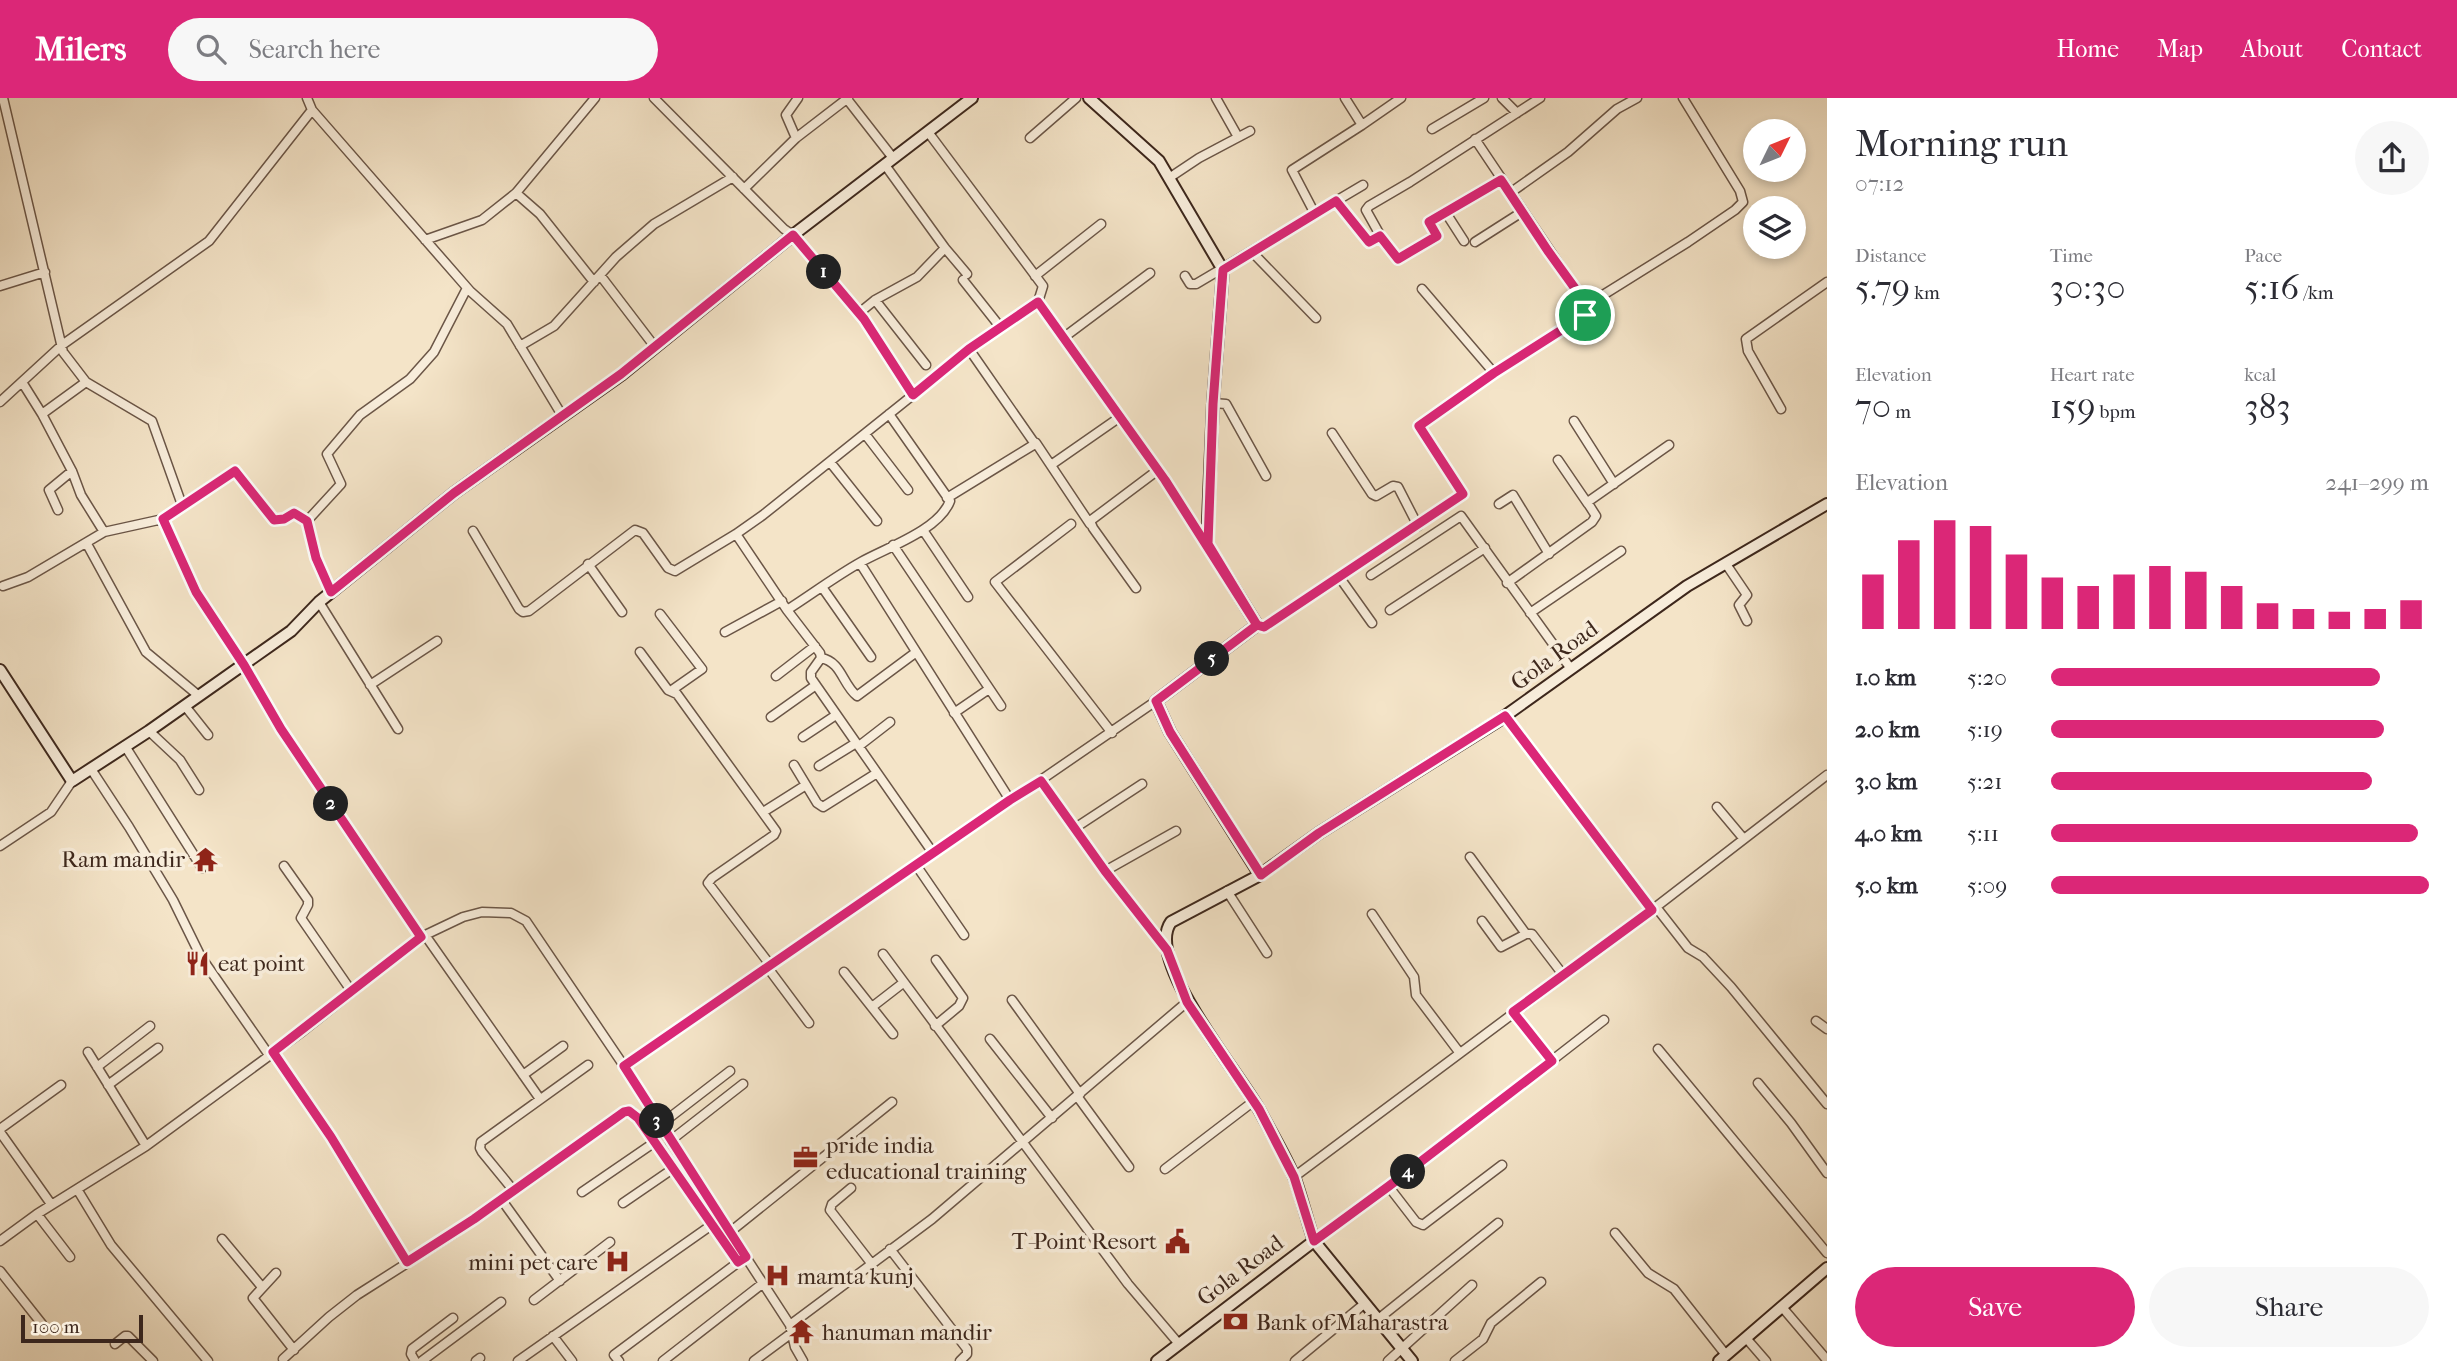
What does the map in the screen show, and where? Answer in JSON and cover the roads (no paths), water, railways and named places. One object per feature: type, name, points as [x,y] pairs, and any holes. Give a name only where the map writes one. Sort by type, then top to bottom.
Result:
[{"type":"street","points":[[3,98],[63,352],[86,382],[152,421],[182,505]]},
{"type":"street","points":[[307,98],[312,110],[467,288],[507,324],[563,417]]},
{"type":"street","points":[[425,240],[482,220],[516,193],[595,98]]},
{"type":"street","points":[[654,98],[793,235],[859,313],[913,395]]},
{"type":"street","points":[[796,138],[786,115],[798,98]]},
{"type":"street","points":[[744,189],[796,138],[848,98],[965,277],[1001,327]]},
{"type":"street","points":[[0,846],[51,811],[72,781],[149,731],[291,631],[319,602],[454,493],[563,417],[655,347],[793,235],[972,98]]},
{"type":"street","points":[[1030,138],[1076,98]]},
{"type":"street","points":[[1089,98],[1159,161],[1223,270],[1213,404],[1208,544]]},
{"type":"street","points":[[1216,98],[1238,137]]},
{"type":"street","points":[[1345,98],[1362,125]]},
{"type":"street","points":[[1315,214],[1292,170],[1401,98]]},
{"type":"street","points":[[1432,129],[1484,98]]},
{"type":"street","points":[[1502,98],[1517,113]]},
{"type":"street","points":[[1501,180],[1429,222],[1437,236],[1398,259],[1380,236],[1367,212],[1367,207],[1540,98]]},
{"type":"street","points":[[1510,193],[1567,152],[1617,109],[1637,98]]},
{"type":"street","points":[[1587,305],[1688,242],[1743,202],[1740,191],[1683,98]]},
{"type":"street","points":[[0,402],[62,345],[209,242],[312,110]]},
{"type":"street","points":[[1169,178],[1199,158],[1250,131]]},
{"type":"street","points":[[473,531],[523,612],[529,611],[635,530],[643,533],[673,571],[736,534],[969,349],[1038,302],[1043,286],[928,132]]},
{"type":"street","points":[[1038,302],[1158,470],[1208,544],[1257,625],[1264,627],[1463,494],[1419,426],[1494,373],[1585,315],[1588,309],[1475,139]]},
{"type":"street","points":[[520,346],[554,326],[616,257],[654,224],[733,177]]},
{"type":"street","points":[[1185,276],[1193,285],[1223,270],[1363,186]]},
{"type":"street","points":[[516,193],[540,214],[655,347]]},
{"type":"street","points":[[1336,201],[1369,242],[1380,236]]},
{"type":"street","points":[[1475,242],[1522,212]]},
{"type":"street","points":[[1446,213],[1464,241]]},
{"type":"street","points":[[1035,276],[1101,224]]},
{"type":"street","points":[[859,313],[875,300],[917,277],[946,248]]},
{"type":"street","points":[[1252,252],[1316,318]]},
{"type":"street","points":[[0,286],[45,272]]},
{"type":"street","points":[[1063,338],[1150,273]]},
{"type":"street","points":[[1781,409],[1748,351],[1746,339],[1827,282]]},
{"type":"street","points":[[307,521],[341,484],[327,454],[359,415],[410,379],[434,352],[467,288]]},
{"type":"street","points":[[1422,289],[1494,373]]},
{"type":"street","points":[[875,300],[926,365]]},
{"type":"street","points":[[969,349],[1136,588]]},
{"type":"street","points":[[22,382],[72,471],[80,495],[104,532]]},
{"type":"street","points":[[42,414],[86,382]]},
{"type":"street","points":[[1213,404],[1226,404],[1265,475]]},
{"type":"street","points":[[787,610],[860,563],[923,530],[946,512],[950,501],[890,414]]},
{"type":"street","points":[[1051,465],[1120,417]]},
{"type":"street","points":[[1574,421],[1614,484]]},
{"type":"street","points":[[865,433],[908,490]]},
{"type":"street","points":[[1332,433],[1373,494],[1378,495],[1393,486],[1398,487],[1418,526]]},
{"type":"street","points":[[947,498],[1033,447],[1035,443]]},
{"type":"street","points":[[1588,504],[1669,445]]},
{"type":"street","points":[[1507,583],[1594,521],[1595,515],[1558,460]]},
{"type":"street","points":[[830,462],[877,521]]},
{"type":"street","points":[[1090,524],[1092,518],[1158,470]]},
{"type":"street","points":[[58,510],[49,490],[72,471]]},
{"type":"street","points":[[1,584],[28,577],[104,532],[163,519],[235,471],[274,520],[284,519],[294,513],[307,521],[316,558],[331,592]]},
{"type":"street","points":[[1499,504],[1513,495],[1549,554]]},
{"type":"street","name":"Gola Road","points":[[1157,1361],[1314,1241],[1294,1177],[1254,1101],[1187,1002],[1167,950],[1164,938],[1166,928],[1171,922],[1261,875],[1319,833],[1505,716],[1666,600],[1826,508]]},
{"type":"street","points":[[1371,575],[1461,516],[1571,669]]},
{"type":"street","points":[[163,519],[196,592],[244,665],[281,729],[540,1100]]},
{"type":"street","points":[[1071,524],[995,582],[1112,733]]},
{"type":"street","points":[[923,530],[968,597]]},
{"type":"street","points":[[736,534],[821,658],[833,662],[857,696],[915,653]]},
{"type":"street","points":[[87,544],[146,652],[199,696]]},
{"type":"street","points":[[893,545],[1001,706]]},
{"type":"street","points":[[1390,610],[1485,548]]},
{"type":"street","points":[[1530,613],[1621,551]]},
{"type":"street","points":[[860,563],[1010,800]]},
{"type":"street","points":[[588,564],[622,612]]},
{"type":"street","points":[[1726,564],[1747,595],[1739,605],[1747,621]]},
{"type":"street","points":[[1340,578],[1372,624]]},
{"type":"street","points":[[822,587],[871,657]]},
{"type":"street","points":[[725,632],[782,601]]},
{"type":"street","points":[[319,602],[398,729]]},
{"type":"street","points":[[660,614],[702,669],[672,690]]},
{"type":"street","points":[[624,1066],[1010,800],[1112,733],[1257,625]]},
{"type":"street","points":[[370,685],[437,641]]},
{"type":"street","points":[[776,676],[815,646]]},
{"type":"street","points":[[640,652],[668,690],[672,690],[776,833],[708,883],[809,1023]]},
{"type":"street","points":[[821,658],[810,674],[816,685],[933,853]]},
{"type":"street","points":[[0,670],[72,781]]},
{"type":"street","points":[[771,717],[816,685]]},
{"type":"street","points":[[954,713],[989,689]]},
{"type":"street","points":[[1156,701],[1170,732],[1261,875]]},
{"type":"street","points":[[184,706],[208,735]]},
{"type":"street","points":[[803,737],[836,715]]},
{"type":"street","points":[[1505,716],[1654,908],[1688,948],[1703,957],[1731,987],[1827,1104]]},
{"type":"street","points":[[819,765],[857,745],[890,722]]},
{"type":"street","points":[[149,731],[180,761],[200,790]]},
{"type":"street","points":[[125,747],[202,868]]},
{"type":"street","points":[[794,765],[818,805],[825,807],[877,773]]},
{"type":"street","points":[[91,769],[167,890],[201,957],[331,1137],[407,1262]]},
{"type":"street","points":[[1294,1177],[1564,976],[1827,775]]},
{"type":"street","points":[[1041,781],[1105,871],[1167,950]]},
{"type":"street","points":[[1075,828],[1142,784]]},
{"type":"street","points":[[763,812],[806,785]]},
{"type":"street","points":[[1717,807],[1743,838]]},
{"type":"street","points":[[1105,871],[1176,831]]},
{"type":"street","points":[[1470,857],[1526,934]]},
{"type":"street","points":[[916,865],[964,935]]},
{"type":"street","points":[[284,866],[308,900],[301,918],[352,992]]},
{"type":"street","points":[[1227,891],[1267,953]]},
{"type":"street","points":[[0,1241],[51,1204],[146,1146],[423,936],[463,917],[482,912],[511,913],[522,918],[529,927],[624,1066],[730,1232],[742,1260]]},
{"type":"street","points":[[1372,915],[1414,977],[1416,995],[1459,1052]]},
{"type":"street","points":[[1482,920],[1501,947],[1526,934],[1534,935],[1564,976]]},
{"type":"street","points":[[883,954],[1128,1284],[1179,1344]]},
{"type":"street","points":[[935,1026],[963,1001],[936,960]]},
{"type":"street","points":[[844,972],[893,1034]]},
{"type":"street","points":[[872,1007],[904,983]]},
{"type":"street","points":[[1012,1000],[1129,1167]]},
{"type":"street","points":[[754,1361],[871,1263],[932,1219],[1187,1002]]},
{"type":"street","points":[[1513,1012],[1552,1061]]},
{"type":"street","points":[[1412,1361],[1314,1241],[1604,1020]]},
{"type":"street","points":[[1816,1021],[1827,1029]]},
{"type":"street","points":[[97,1067],[150,1026]]},
{"type":"street","points":[[990,1039],[1052,1118]]},
{"type":"street","points":[[523,1075],[563,1046]]},
{"type":"street","points":[[108,1085],[158,1048]]},
{"type":"street","points":[[1658,1049],[1827,1253]]},
{"type":"street","points":[[88,1052],[146,1146]]},
{"type":"street","points":[[513,1191],[482,1152],[480,1145],[588,1065]]},
{"type":"street","points":[[660,1125],[730,1071]]},
{"type":"street","points":[[1758,1083],[1827,1173]]},
{"type":"street","points":[[670,1141],[743,1084]]},
{"type":"street","points":[[51,1204],[0,1130],[61,1085]]},
{"type":"street","points":[[1165,1169],[1254,1101]]},
{"type":"street","points":[[730,1232],[892,1102]]},
{"type":"street","points":[[283,1360],[341,1307],[456,1232],[629,1111],[635,1114],[713,1224],[762,1284],[791,1329],[795,1347],[803,1361]]},
{"type":"street","points":[[582,1192],[655,1142]]},
{"type":"street","points":[[1389,1186],[1416,1222],[1423,1225],[1502,1165]]},
{"type":"street","points":[[623,1203],[674,1168]]},
{"type":"street","points":[[851,1188],[832,1204],[830,1210],[871,1263]]},
{"type":"street","points":[[77,1189],[111,1245],[205,1360]]},
{"type":"street","points":[[501,1199],[560,1281]]},
{"type":"street","points":[[37,1214],[70,1257]]},
{"type":"street","points":[[1377,1320],[1498,1223]]},
{"type":"street","points":[[518,1361],[713,1224]]},
{"type":"street","points":[[1615,1233],[1643,1268],[1670,1285],[1680,1296],[1723,1358],[1827,1268]]},
{"type":"street","points":[[222,1239],[262,1287]]},
{"type":"street","points":[[534,1300],[610,1242]]},
{"type":"street","points":[[890,1249],[967,1349],[967,1354],[960,1361]]},
{"type":"street","points":[[620,1361],[614,1355],[742,1260]]},
{"type":"street","points":[[0,1271],[42,1324]]},
{"type":"street","points":[[276,1273],[253,1298],[294,1350]]},
{"type":"street","points":[[1455,1361],[1483,1339],[1491,1323],[1541,1282]]},
{"type":"street","points":[[663,1361],[762,1284]]},
{"type":"street","points":[[1388,1361],[1472,1285]]},
{"type":"street","points":[[422,1361],[501,1302]]},
{"type":"street","points":[[1295,1361],[1364,1304]]},
{"type":"street","points":[[1782,1307],[1827,1360]]},
{"type":"street","points":[[415,1361],[411,1354],[412,1349],[453,1318]]},
{"type":"street","points":[[115,1344],[122,1337],[128,1336],[153,1361]]},
{"type":"street","points":[[553,1336],[572,1361]]},
{"type":"street","points":[[1746,1338],[1766,1361]]},
{"type":"place","name":"Ram mandir","points":[[205,859]]},
{"type":"place","name":"eat point","points":[[198,963]]},
{"type":"place","name":"pride india educational training","points":[[806,1158]]},
{"type":"place","name":"T-Point Resort","points":[[1177,1241]]},
{"type":"place","name":"mini pet care","points":[[618,1262]]},
{"type":"place","name":"mamta kunj","points":[[777,1276]]},
{"type":"place","name":"Bank of Maharastra","points":[[1236,1322]]},
{"type":"place","name":"hanuman mandir","points":[[802,1332]]}]
